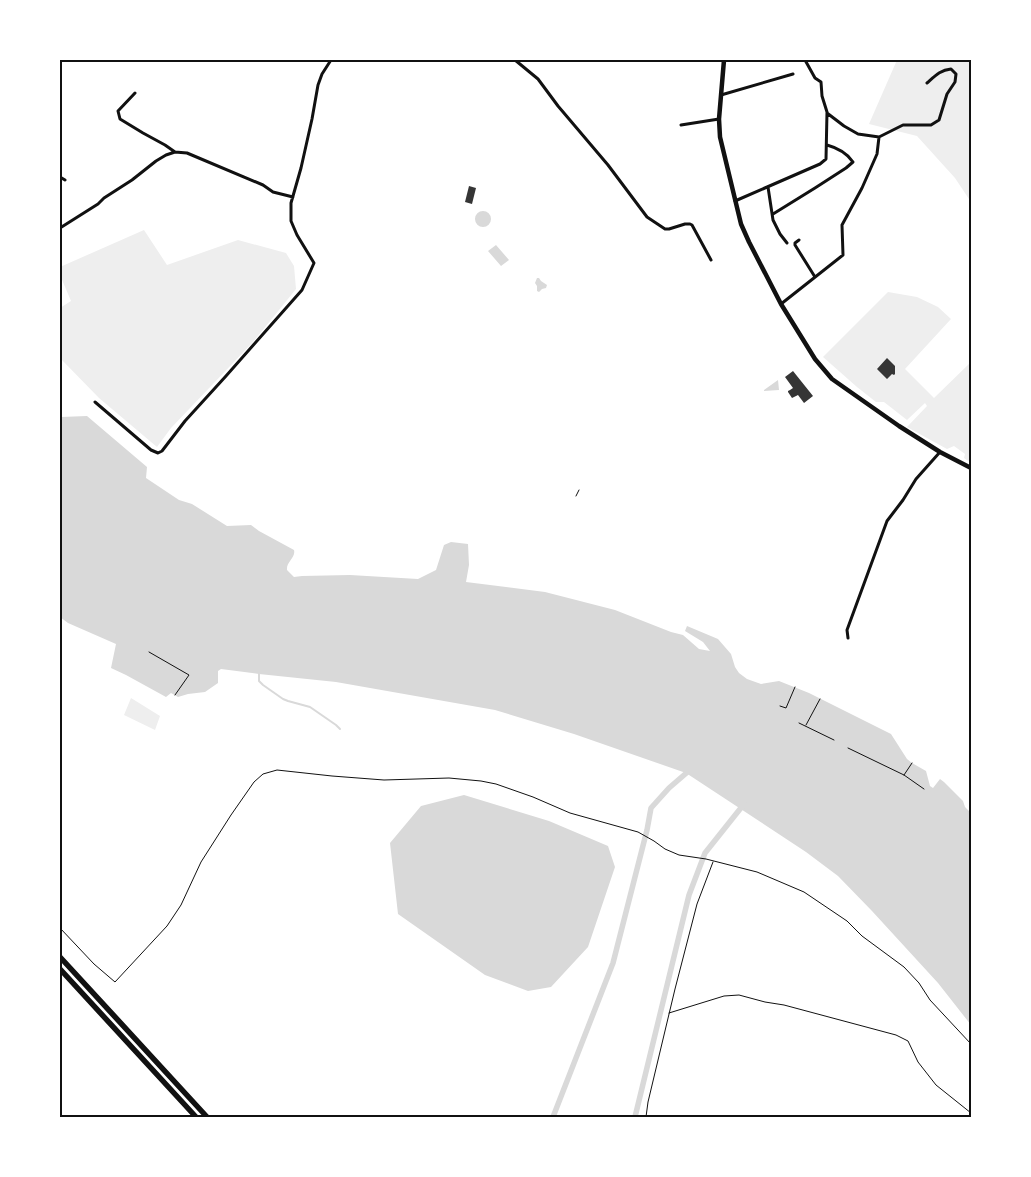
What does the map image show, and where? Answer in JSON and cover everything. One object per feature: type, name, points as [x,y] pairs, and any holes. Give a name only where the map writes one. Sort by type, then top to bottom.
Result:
[{"type":"highway","points":[[60,957],[207,1117]]},
{"type":"highway","points":[[60,969],[196,1117]]},
{"type":"main road","points":[[724,60],[719,119],[720,137],[735,202],[745,233],[781,304],[815,359],[832,379],[898,426],[940,452],[971,468]]},
{"type":"street","points":[[95,402],[151,450],[158,453],[162,451],[185,421],[302,290],[314,263],[291,221],[291,203],[301,168],[318,85],[322,74],[331,60]]},
{"type":"street","points":[[515,60],[538,78],[558,106],[608,165],[647,217],[664,229],[685,224],[692,225],[711,260]]},
{"type":"street","points":[[735,202],[820,164],[826,159],[827,112],[822,96],[821,82],[815,78],[805,60]]},
{"type":"street","points":[[827,112],[844,126],[858,134],[879,138],[903,125],[931,125],[939,120],[947,94],[955,82],[956,74],[951,69],[945,70],[938,73],[928,83]]},
{"type":"street","points":[[721,95],[792,74]]},
{"type":"street","points":[[135,93],[118,111],[120,119],[175,152]]},
{"type":"street","points":[[681,125],[719,119]]},
{"type":"street","points":[[781,304],[843,255],[842,225],[862,188],[877,154],[879,138]]},
{"type":"street","points":[[773,214],[853,162],[849,156],[837,148],[827,145]]},
{"type":"street","points":[[60,228],[98,204],[156,161],[175,152],[187,153],[263,185],[273,192],[293,197]]},
{"type":"street","points":[[60,177],[65,180]]},
{"type":"street","points":[[768,187],[773,220],[787,243]]},
{"type":"street","points":[[799,240],[795,245],[815,277]]},
{"type":"street","points":[[848,638],[847,630],[887,521],[916,479],[940,452]]},
{"type":"path","points":[[576,496],[579,490]]},
{"type":"path","points":[[149,652],[189,675],[175,695]]},
{"type":"path","points":[[780,706],[786,708],[795,687]]},
{"type":"path","points":[[806,726],[820,699]]},
{"type":"path","points":[[799,723],[834,740]]},
{"type":"path","points":[[848,748],[904,775],[924,789]]},
{"type":"path","points":[[904,775],[912,763]]},
{"type":"path","points":[[60,928],[94,964],[115,982],[167,926],[181,905],[201,862],[256,779],[263,774],[282,770],[384,780],[449,778],[481,781],[496,784],[533,797],[570,813],[638,832],[678,855],[757,872],[804,892],[847,921],[862,936],[904,966],[919,983],[930,1000],[971,1044]]},
{"type":"path","points":[[646,1117],[669,1013],[698,904],[713,861]]},
{"type":"path","points":[[669,1013],[724,996],[739,995],[896,1035],[908,1041],[918,1062],[936,1085],[971,1113]]},
{"type":"shaded area","points":[[897,60],[971,60],[971,202],[955,178],[917,136],[869,124]]},
{"type":"shaded area","points":[[480,211],[486,211],[491,216],[489,225],[480,227],[475,222],[475,216]]},
{"type":"shaded area","points":[[144,230],[167,265],[238,240],[286,253],[294,266],[296,289],[253,342],[171,428],[157,447],[99,398],[60,358],[60,308],[71,301],[60,275],[60,267]]},
{"type":"shaded area","points":[[496,245],[509,260],[501,266],[488,251]]},
{"type":"shaded area","points":[[537,278],[547,285],[546,288],[539,292],[535,283]]},
{"type":"shaded area","points":[[888,292],[917,297],[938,307],[951,319],[905,369],[934,398],[971,362],[971,463],[964,458],[965,454],[954,446],[947,449],[907,427],[927,406],[925,403],[907,420],[884,402],[876,402],[823,357]]},
{"type":"shaded area","points":[[778,380],[779,390],[764,391],[764,390]]},
{"type":"shaded area","points":[[60,416],[87,416],[147,467],[146,478],[179,500],[192,504],[227,526],[251,525],[294,550],[294,555],[287,570],[294,577],[350,575],[418,579],[436,570],[444,545],[451,542],[468,544],[469,565],[466,582],[545,592],[615,610],[683,635],[699,649],[710,651],[703,642],[685,631],[687,626],[718,639],[731,654],[739,673],[747,679],[761,684],[779,681],[809,693],[891,734],[907,759],[926,771],[930,786],[933,788],[940,779],[963,801],[965,807],[971,813],[971,1025],[938,983],[838,876],[806,852],[686,773],[574,734],[495,710],[336,682],[221,669],[218,671],[218,683],[205,692],[178,697],[171,693],[166,697],[111,668],[116,644],[68,623],[60,617]]},
{"type":"shaded area","points":[[131,698],[160,716],[155,730],[124,715]]},
{"type":"shaded area","points":[[464,795],[549,821],[608,846],[615,867],[588,947],[551,987],[528,991],[485,975],[398,914],[390,843],[421,806]]},
{"type":"building","points":[[469,186],[476,188],[472,204],[465,202]]},
{"type":"building","points":[[887,358],[895,366],[895,374],[892,374],[887,379],[877,369]]},
{"type":"building","points":[[793,371],[813,396],[804,403],[798,395],[792,398],[788,392],[793,388],[785,377]]},
{"type":"waterway","points":[[259,674],[259,681],[283,699],[310,707],[340,729]]},
{"type":"waterway","points":[[553,1117],[613,963],[651,808],[669,788],[691,769]]},
{"type":"waterway","points":[[635,1117],[689,895],[705,853],[744,804]]}]
